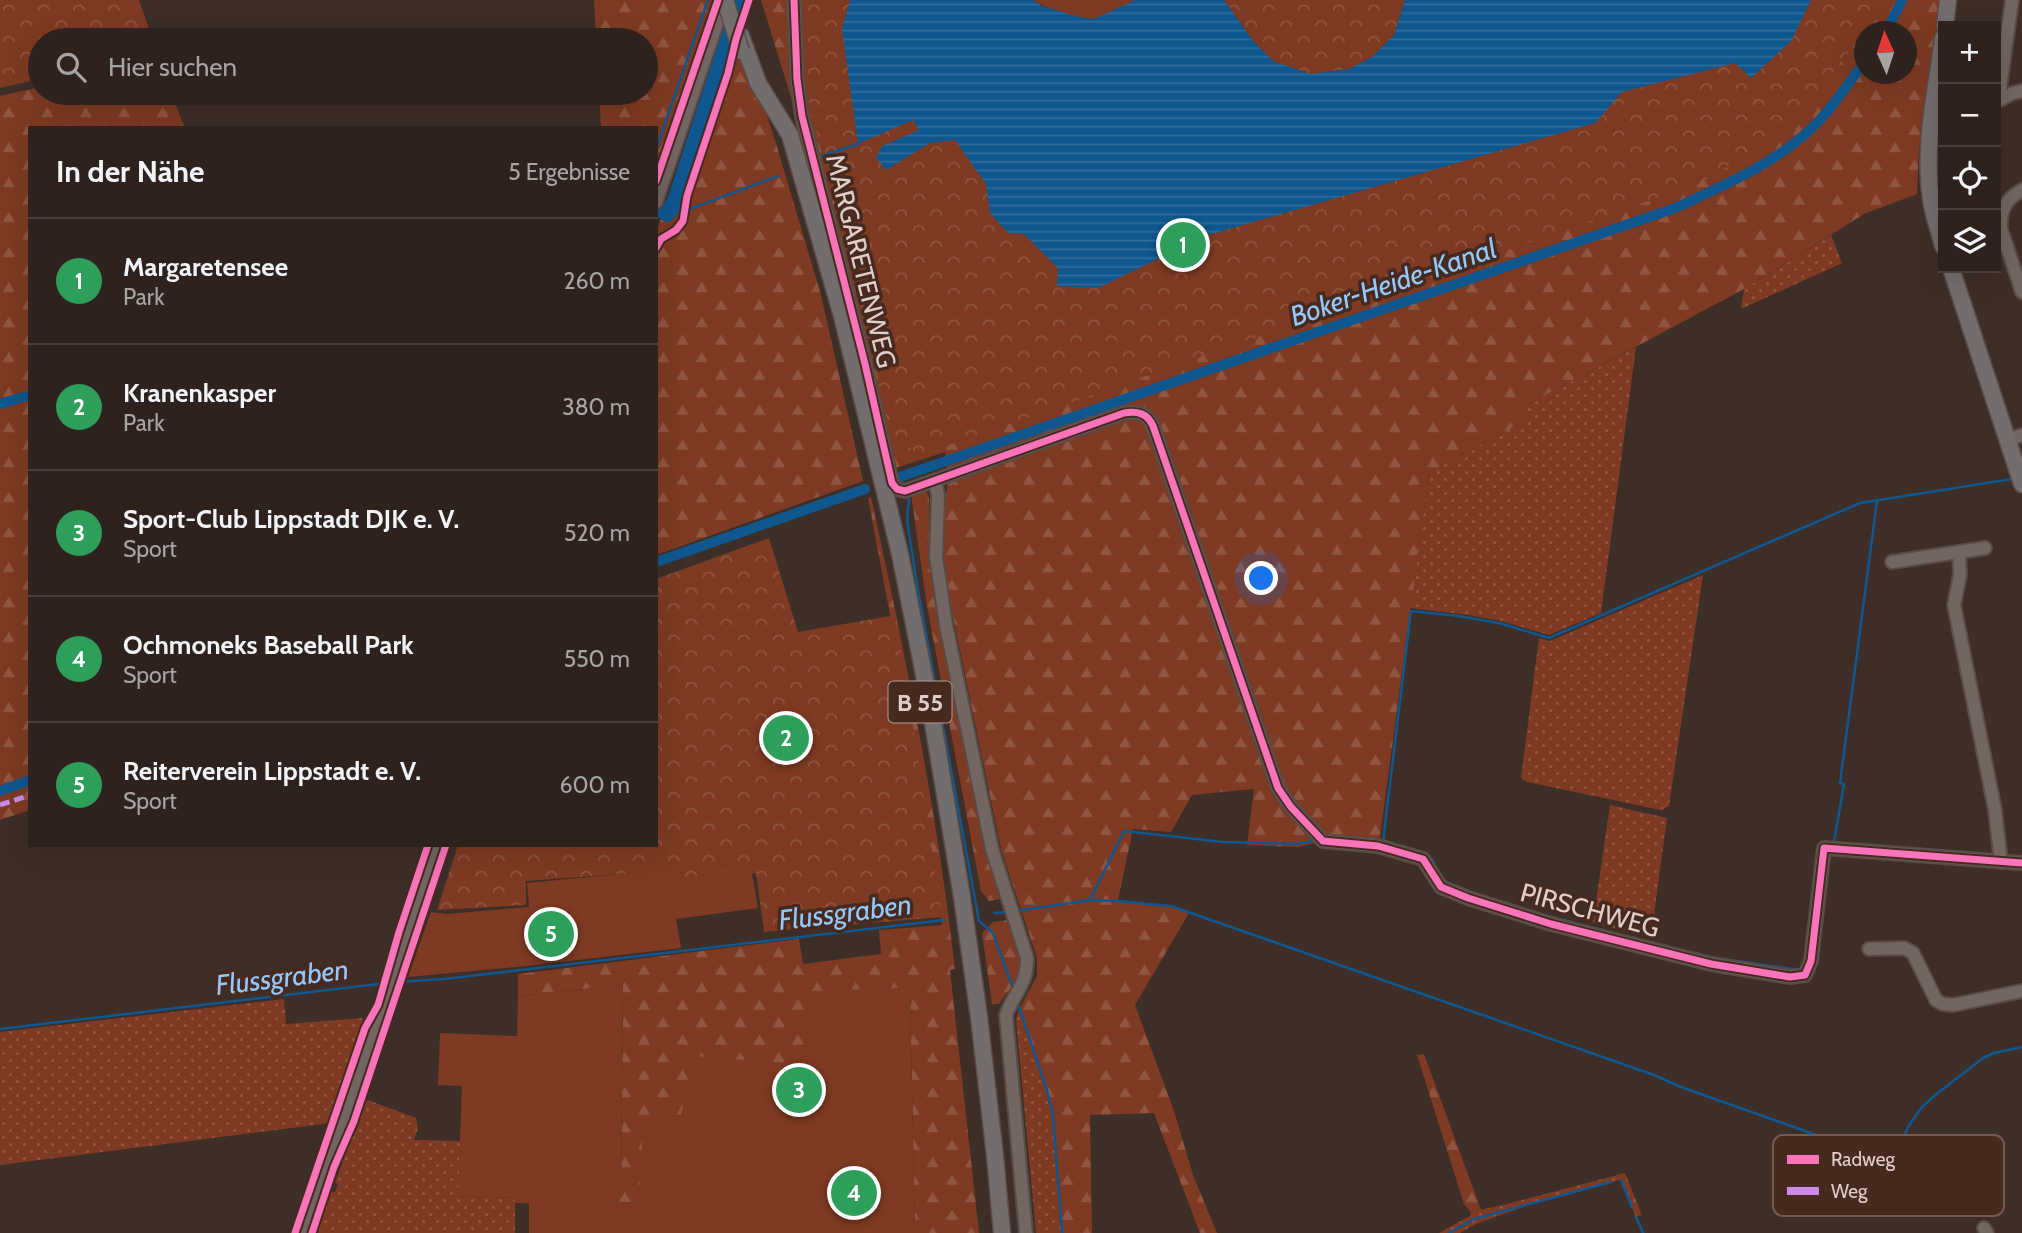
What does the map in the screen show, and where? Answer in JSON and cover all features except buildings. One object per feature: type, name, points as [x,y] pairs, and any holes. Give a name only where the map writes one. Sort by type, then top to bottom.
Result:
[{"type":"main road","name":"B 55","points":[[727,0],[754,85],[782,137],[830,306],[894,571],[921,707],[953,898],[986,1157],[992,1233]]},
{"type":"main road","points":[[1946,21],[1948,0]]},
{"type":"main road","name":"B 55","points":[[744,50],[758,83],[790,135],[842,316],[900,554],[930,705],[962,897],[979,1017],[1002,1233]]},
{"type":"main road","points":[[1938,117],[1929,145],[1928,173],[1931,201],[1938,227]]},
{"type":"main road","points":[[1953,273],[2015,438],[2022,484]]},
{"type":"street","points":[[658,195],[727,0]]},
{"type":"street","name":"MARGARETENWEG","points":[[794,0],[797,79],[802,116],[865,364],[892,483],[897,489],[905,491],[935,480]]},
{"type":"street","points":[[2001,84],[2012,0]]},
{"type":"street","points":[[2001,99],[2022,91]]},
{"type":"street","points":[[2022,190],[2006,203],[2000,220],[2022,292]]},
{"type":"street","name":"PIRSCHWEG","points":[[935,480],[1124,414],[1142,412],[1153,426],[1278,788],[1291,807],[1319,837],[1378,846],[1423,859],[1441,887],[1468,898],[1551,923],[1711,964],[1790,977],[1805,975],[1811,961],[1824,848],[2001,862]]},
{"type":"street","points":[[935,480],[938,496],[936,557],[946,625],[992,849],[1027,958],[1027,974],[1006,1015],[1026,1233]]},
{"type":"street","points":[[1892,562],[1985,548]]},
{"type":"street","points":[[1959,552],[1960,575],[1954,605],[1995,810],[2001,862],[2022,863]]},
{"type":"street","points":[[304,1233],[438,847]]},
{"type":"street","points":[[1869,949],[1904,948],[1913,953],[1936,1000],[1943,1004],[2022,991]]},
{"type":"green space","points":[[0,0],[139,0],[149,28],[28,28],[28,82],[0,88]]},
{"type":"green space","points":[[594,0],[713,0],[658,164],[658,126],[601,126],[600,105],[658,105],[658,28],[595,28]]},
{"type":"green space","points":[[761,0],[850,0],[858,144],[1811,0],[1944,0],[1941,21],[1938,21],[1938,44],[1929,110],[1919,146],[1917,194],[1864,214],[1744,289],[1525,406],[1523,422],[1429,472],[1379,844],[1327,840],[1298,847],[1247,845],[1254,789],[1192,795],[1171,832],[1133,829],[1118,900],[1171,906],[1189,913],[1135,1005],[1174,1111],[1193,1175],[1217,1233],[1200,1233],[1154,1113],[1090,1115],[1092,1233],[1062,1233],[1053,1116],[1047,1090],[1019,1009],[1037,976],[1037,958],[1001,849],[950,602],[943,555],[942,521],[948,481],[945,452],[896,468],[816,153],[797,117]]},
{"type":"green space","points":[[796,0],[866,0],[962,149],[1766,0],[1882,0],[1870,21],[1854,21],[1854,45],[1803,105],[1751,150],[1697,184],[920,455],[890,436],[875,365],[807,94]]},
{"type":"green space","points":[[1033,0],[1135,0],[1093,19],[1062,13]]},
{"type":"green space","points":[[1224,0],[1405,0],[1394,35],[1372,57],[1349,69],[1310,74],[1273,61],[1253,41]]},
{"type":"green space","points":[[732,9],[775,140],[821,295],[863,481],[658,554],[658,227]]},
{"type":"green space","points":[[28,90],[28,105],[176,105],[184,126],[28,126],[28,811],[0,820],[0,96]]},
{"type":"green space","points":[[1831,235],[1842,263],[1741,309],[1744,289]]},
{"type":"green space","points":[[1636,347],[1601,613],[1549,635],[1501,621],[1410,608],[1429,472],[1523,422],[1525,406]]},
{"type":"green space","points":[[924,490],[929,497],[929,556],[940,625],[985,850],[1000,899],[989,901],[981,891],[927,606],[911,494]]},
{"type":"green space","points":[[871,497],[908,673],[948,909],[955,969],[950,970],[979,1233],[915,1233],[910,994],[809,1065],[681,1115],[657,1120],[638,1196],[634,1202],[614,1203],[621,1186],[623,985],[518,996],[518,974],[799,939],[803,964],[881,954],[879,930],[942,925],[908,710],[868,498]]},
{"type":"green space","points":[[769,538],[798,632],[896,615],[942,917],[764,932],[756,873],[633,887],[634,873],[526,881],[526,905],[437,910],[457,847],[658,847],[658,578]]},
{"type":"green space","points":[[1703,575],[1669,806],[1661,810],[1527,782],[1521,778],[1539,638],[1550,641]]},
{"type":"green space","points":[[1610,805],[1667,818],[1651,937],[1593,923]]},
{"type":"green space","points":[[751,867],[758,908],[676,919],[681,948],[408,977],[431,912],[447,914],[529,907],[527,883],[671,869],[673,880]]},
{"type":"green space","points":[[1007,920],[1018,950],[1019,974],[999,1004],[992,1004],[982,933],[993,922]]},
{"type":"green space","points":[[623,985],[621,1187],[615,1203],[634,1202],[638,1193],[642,1147],[648,1128],[660,1119],[681,1115],[694,1056],[808,1065],[807,991],[904,988],[910,994],[915,1233],[529,1233],[529,1203],[515,1203],[514,1198],[458,1196],[462,1086],[438,1085],[440,1033],[517,1036],[518,996]]},
{"type":"green space","points":[[284,999],[286,1024],[363,1018],[331,1120],[323,1124],[0,1165],[0,1032]]},
{"type":"green space","points":[[1019,1009],[1047,1090],[1053,1116],[1062,1233],[1036,1233],[1016,1020]]},
{"type":"green space","points":[[1424,1054],[1481,1210],[1471,1212],[1464,1204],[1417,1055]]},
{"type":"green space","points":[[365,1099],[416,1118],[418,1128],[414,1140],[460,1141],[459,1196],[515,1198],[515,1233],[315,1233],[328,1192],[335,1192],[338,1184],[335,1183]]},
{"type":"green space","points":[[1625,1173],[1642,1215],[1636,1217],[1620,1180],[1529,1205],[1476,1224],[1460,1233],[1439,1233],[1470,1216],[1471,1212]]},
{"type":"water","points":[[850,0],[1033,0],[1042,6],[1094,19],[1135,0],[1224,0],[1253,41],[1273,61],[1310,74],[1349,69],[1372,57],[1394,35],[1405,0],[1811,0],[1791,41],[1751,78],[1735,63],[1622,92],[1595,123],[1205,236],[1098,288],[1057,286],[1058,268],[1024,234],[1008,233],[990,213],[986,184],[955,140],[930,143],[886,170],[876,158],[882,146],[919,130],[913,120],[858,144],[842,29]]},
{"type":"waterway","points":[[658,143],[708,0]]},
{"type":"waterway","points":[[667,214],[675,201],[741,0]]},
{"type":"waterway","name":"Boker-Heide-Kanal","points":[[1892,21],[1902,0]]},
{"type":"waterway","name":"Boker-Heide-Kanal","points":[[897,478],[1675,208],[1751,171],[1786,149],[1818,122],[1854,76]]},
{"type":"waterway","points":[[822,156],[858,144]]},
{"type":"waterway","points":[[667,214],[679,213],[778,176]]},
{"type":"waterway","points":[[658,212],[667,214]]},
{"type":"waterway","points":[[0,404],[28,396]]},
{"type":"waterway","points":[[1383,841],[1411,611],[1499,623],[1549,638],[1860,503],[2012,479]]},
{"type":"waterway","name":"Boker-Heide-Kanal","points":[[658,561],[865,489]]},
{"type":"waterway","points":[[909,499],[907,520],[917,585],[979,921],[993,933],[1014,991]]},
{"type":"waterway","points":[[1834,842],[1844,784],[1840,783],[1877,501]]},
{"type":"waterway","name":"Boker-Heide-Kanal","points":[[0,791],[28,781]]},
{"type":"waterway","points":[[1090,900],[1124,831],[1223,842],[1296,844],[1316,840]]},
{"type":"waterway","points":[[1428,857],[1433,860],[1437,871]]},
{"type":"waterway","points":[[1016,911],[1090,900],[1171,906],[1654,1075],[1817,1135]]},
{"type":"waterway","points":[[1530,911],[1581,925]]},
{"type":"waterway","name":"Flussgraben","points":[[994,913],[1006,912]]},
{"type":"waterway","name":"Flussgraben","points":[[398,982],[444,979],[944,920]]},
{"type":"waterway","points":[[1689,952],[1800,970]]},
{"type":"waterway","name":"Flussgraben","points":[[0,1029],[387,983]]},
{"type":"waterway","points":[[1017,1001],[1053,1116],[1062,1233]]},
{"type":"waterway","points":[[1905,1135],[1921,1108],[1983,1058],[2022,1047]]},
{"type":"waterway","points":[[1621,1180],[1632,1207]]},
{"type":"waterway","points":[[1449,1233],[1474,1219],[1611,1182]]},
{"type":"waterway","points":[[1636,1217],[1643,1233]]},
{"type":"marked path","points":[[0,805],[28,796]]},
{"type":"cycle path","points":[[658,175],[718,0]]},
{"type":"cycle path","points":[[658,244],[683,221],[687,196],[749,0]]},
{"type":"cycle path","points":[[794,0],[797,79],[802,116],[865,364],[892,483],[897,489],[905,491],[1124,413],[1145,416],[1153,426],[1278,788],[1291,807],[1323,841],[1378,846],[1423,859],[1441,887],[1551,924],[1711,964],[1790,977],[1805,975],[1811,961],[1824,848],[2022,863]]},
{"type":"cycle path","points":[[295,1233],[365,1028],[378,1005],[427,847]]},
{"type":"cycle path","points":[[312,1233],[334,1167],[354,1121],[445,847]]},
{"type":"place","name":"Margaretensee","points":[[1183,245]]},
{"type":"place","name":"Kranenkasper","points":[[786,738]]},
{"type":"place","name":"Reiterverein Lippstadt e. V.","points":[[551,934]]},
{"type":"place","name":"Sport-Club Lippstadt DJK e. V.","points":[[799,1090]]},
{"type":"place","name":"Ochmoneks Baseball Park","points":[[854,1193]]}]
